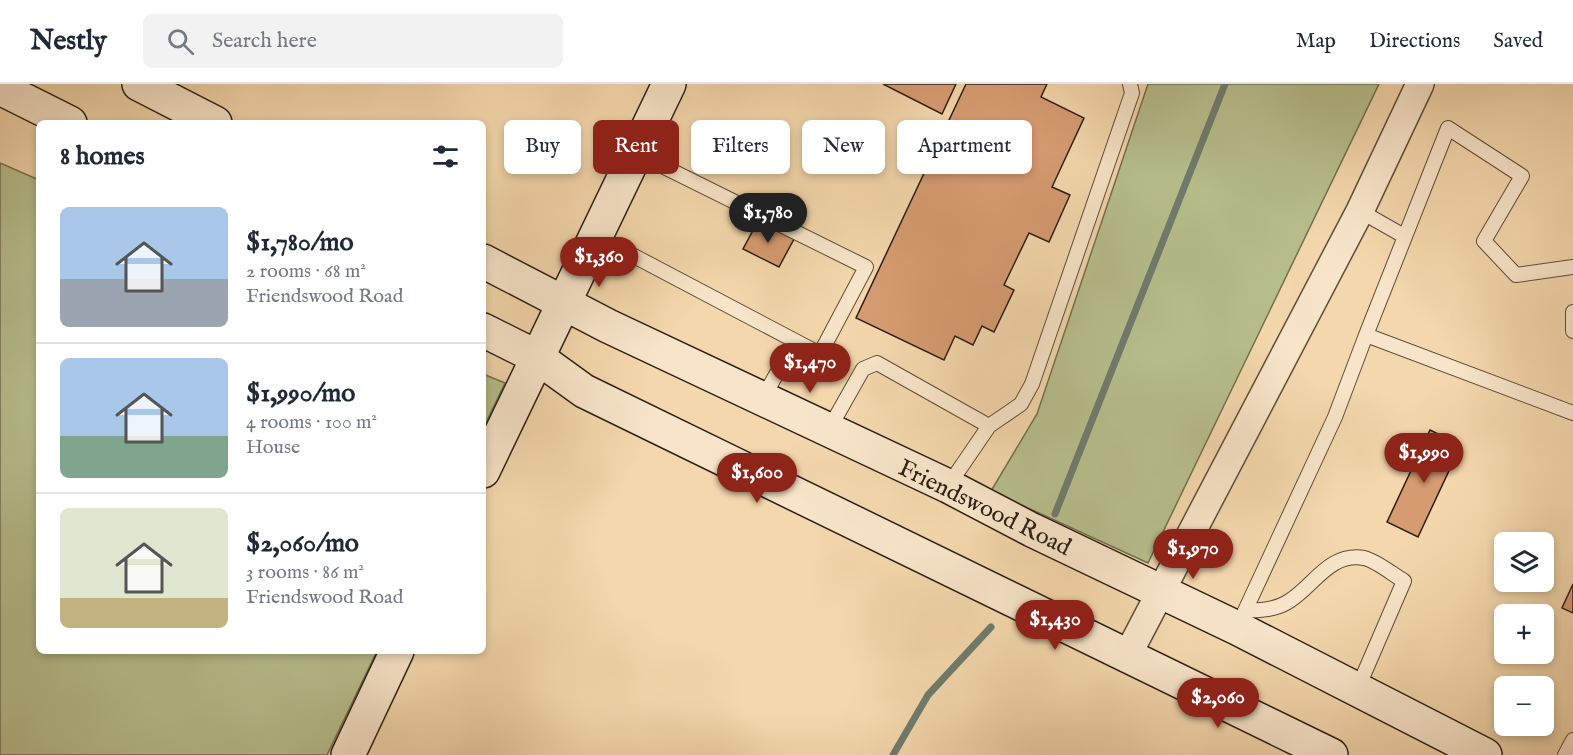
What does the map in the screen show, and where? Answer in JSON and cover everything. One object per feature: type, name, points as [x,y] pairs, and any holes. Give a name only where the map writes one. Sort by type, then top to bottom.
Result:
[{"type":"main road","points":[[139,84],[209,120]]},
{"type":"main road","points":[[652,120],[669,84]]},
{"type":"main road","points":[[0,88],[64,120]]},
{"type":"main road","points":[[486,465],[626,174]]},
{"type":"main road","name":"Friendswood Road","points":[[486,263],[563,303],[828,431],[948,486],[1159,592],[1241,620],[1357,690],[1485,755]]},
{"type":"main road","points":[[486,332],[537,357],[584,391],[1126,658],[1331,755]]},
{"type":"main road","points":[[348,755],[396,654]]},
{"type":"street","points":[[1126,658],[1359,211],[1420,84]]},
{"type":"lane","points":[[948,486],[989,426],[1021,404],[1032,384],[1132,93],[1130,84]]},
{"type":"lane","points":[[1241,620],[1335,417],[1448,128],[1522,176],[1484,242],[1516,275],[1573,267]]},
{"type":"lane","points":[[596,236],[820,354],[866,267],[678,174]]},
{"type":"lane","points":[[1359,211],[1404,236]]},
{"type":"lane","points":[[1573,312],[1573,331]]},
{"type":"lane","points":[[1366,335],[1573,413]]},
{"type":"lane","points":[[763,398],[795,341]]},
{"type":"lane","points":[[828,431],[864,369],[877,363],[989,426]]},
{"type":"lane","points":[[1241,620],[1263,610],[1285,604],[1324,568],[1348,557],[1366,559],[1404,581],[1357,690]]},
{"type":"lane","points":[[1566,755],[1573,740]]},
{"type":"green space","points":[[1148,84],[1379,84],[1148,563],[991,491],[1037,414]]},
{"type":"green space","points":[[0,163],[36,179],[36,654],[376,654],[327,755],[0,755]]},
{"type":"green space","points":[[486,375],[505,383],[486,423]]},
{"type":"building","points":[[883,84],[956,84],[942,114]]},
{"type":"building","points":[[966,84],[1047,84],[1041,97],[1084,118],[1052,187],[1070,195],[1049,242],[1029,233],[1004,285],[1014,290],[994,332],[982,326],[973,345],[955,336],[944,360],[856,318],[924,174],[1032,174],[1032,120],[949,120]]},
{"type":"building","points":[[758,221],[794,239],[779,267],[743,249]]},
{"type":"building","points":[[1430,430],[1461,445],[1418,537],[1387,522]]},
{"type":"building","points":[[1573,584],[1573,613],[1562,608]]},
{"type":"waterway","points":[[1055,514],[1225,84]]},
{"type":"waterway","points":[[893,755],[928,695],[991,627]]}]
